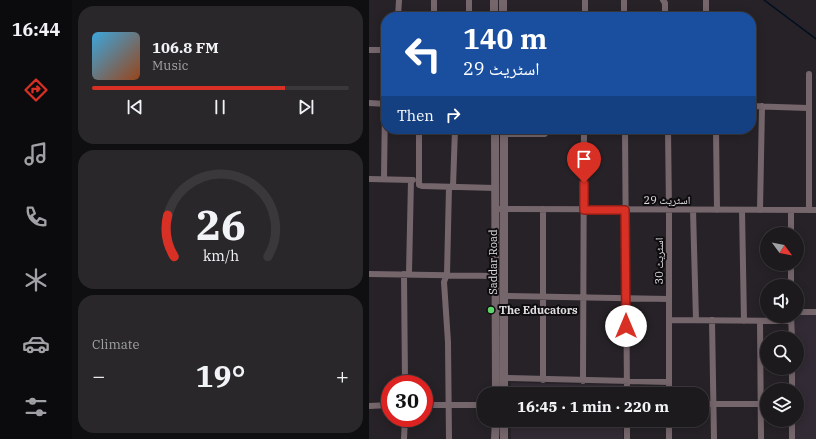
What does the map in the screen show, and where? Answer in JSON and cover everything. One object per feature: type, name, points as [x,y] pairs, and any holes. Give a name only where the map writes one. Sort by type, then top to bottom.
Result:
[{"type":"street","points":[[398,12],[399,0]]},
{"type":"street","points":[[434,0],[434,12]]},
{"type":"street","points":[[469,0],[469,12]]},
{"type":"street","points":[[494,0],[494,12]]},
{"type":"street","points":[[503,0],[503,12]]},
{"type":"street","points":[[585,0],[585,12]]},
{"type":"street","points":[[624,0],[624,12]]},
{"type":"street","points":[[663,0],[665,3],[665,12]]},
{"type":"street","points":[[706,0],[706,12]]},
{"type":"street","points":[[369,50],[381,50]]},
{"type":"street","points":[[809,74],[809,210]]},
{"type":"street","points":[[369,103],[381,104]]},
{"type":"street","points":[[756,106],[808,108]]},
{"type":"street","points":[[760,210],[762,106]]},
{"type":"street","points":[[384,179],[385,134]]},
{"type":"street","points":[[419,134],[419,182]]},
{"type":"street","points":[[449,439],[448,342],[444,282],[447,274],[455,134]]},
{"type":"street","name":"Saddar Road","points":[[495,134],[496,387]]},
{"type":"street","name":"Saddar Road","points":[[504,134],[504,387]]},
{"type":"street","points":[[583,381],[585,134]]},
{"type":"street","points":[[625,134],[626,387]]},
{"type":"street","name":"اسٹریٹ 30","points":[[668,134],[669,387]]},
{"type":"street","points":[[716,134],[717,210]]},
{"type":"street","points":[[369,179],[411,180],[419,182],[422,186],[495,188]]},
{"type":"street","points":[[405,375],[411,180]]},
{"type":"street","name":"اسٹریٹ 29","points":[[495,210],[816,210]]},
{"type":"street","points":[[543,210],[543,380]]},
{"type":"street","points":[[693,210],[696,320]]},
{"type":"street","points":[[742,210],[744,321]]},
{"type":"street","points":[[791,210],[791,227]]},
{"type":"street","points":[[369,274],[447,274],[495,276]]},
{"type":"street","points":[[504,296],[669,299]]},
{"type":"street","points":[[804,312],[816,312]]},
{"type":"street","points":[[669,320],[760,321]]},
{"type":"street","points":[[712,320],[714,439]]},
{"type":"street","points":[[760,323],[763,383]]},
{"type":"street","points":[[505,378],[669,382]]},
{"type":"street","points":[[709,404],[760,404]]},
{"type":"street","points":[[369,406],[381,405]]},
{"type":"street","points":[[433,405],[477,405]]},
{"type":"street","points":[[404,439],[405,427]]},
{"type":"street","points":[[495,427],[495,439]]},
{"type":"street","points":[[504,427],[504,439]]},
{"type":"street","points":[[627,427],[627,439]]},
{"type":"street","points":[[669,427],[669,439]]},
{"type":"street","points":[[761,439],[762,427]]},
{"type":"street","points":[[792,427],[792,439]]},
{"type":"shaded area","points":[[804,315],[816,315],[816,439],[794,439],[794,427],[804,427],[804,383],[794,383],[794,375],[804,375],[804,331],[794,331],[794,323],[804,323]]},
{"type":"shaded area","points":[[511,383],[623,385],[623,387],[511,387]]},
{"type":"shaded area","points":[[511,427],[623,427],[623,439],[511,439]]},
{"type":"waterway","points":[[764,0],[816,39]]},
{"type":"place","name":"The Educators","points":[[491,310]]},
{"type":"route","points":[[584,183],[584,210],[625,210],[626,326]]}]
